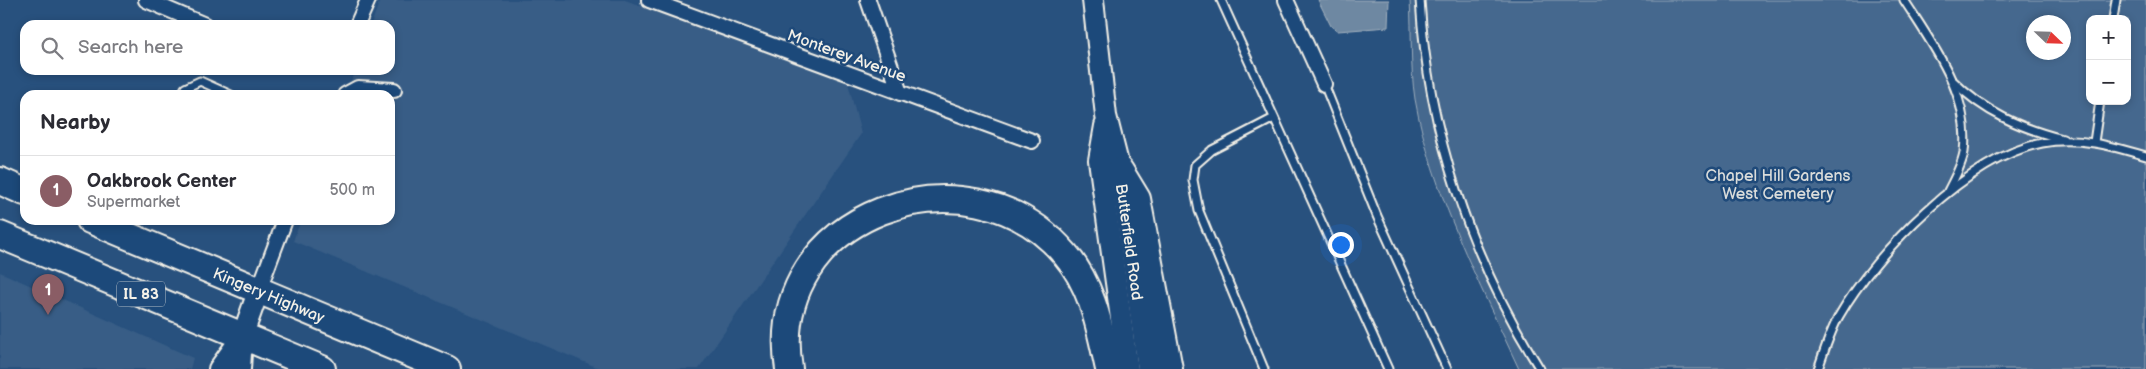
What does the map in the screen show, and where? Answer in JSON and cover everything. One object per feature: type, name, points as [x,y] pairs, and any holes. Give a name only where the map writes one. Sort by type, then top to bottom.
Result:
[{"type":"highway","points":[[1120,171],[1137,199],[1169,369]]},
{"type":"highway","points":[[0,181],[20,190]]},
{"type":"highway","points":[[789,369],[787,353],[789,321],[796,293],[811,265],[855,223],[876,212],[905,202],[937,198],[968,200],[1004,210],[1031,223],[1065,253],[1087,286],[1109,369]]},
{"type":"highway","name":"Kingery Highway","points":[[102,225],[258,292],[447,369]]},
{"type":"highway","name":"IL 83","points":[[0,235],[322,369]]},
{"type":"main road","name":"Butterfield Road","points":[[1093,0],[1106,116],[1120,171],[1148,369]]},
{"type":"main road","name":"Butterfield Road","points":[[1106,116],[1099,160],[1128,369]]},
{"type":"main road","points":[[240,369],[242,337],[258,292]]},
{"type":"main road","points":[[219,369],[242,337]]},
{"type":"street","points":[[146,0],[193,20]]},
{"type":"street","points":[[359,20],[368,0]]},
{"type":"street","name":"Monterey Avenue","points":[[650,0],[900,94],[1032,141]]},
{"type":"street","points":[[868,0],[900,94]]},
{"type":"street","points":[[1286,0],[1324,84]]},
{"type":"street","points":[[354,90],[358,88],[394,90]]},
{"type":"street","points":[[258,292],[283,225]]},
{"type":"lane","points":[[1221,0],[1388,369]]},
{"type":"lane","points":[[1420,0],[1426,68],[1445,154],[1459,198],[1476,248],[1498,295],[1540,369]]},
{"type":"lane","points":[[1904,0],[1951,78],[1964,115],[1964,152],[1947,194]]},
{"type":"lane","points":[[2114,15],[2116,0]]},
{"type":"lane","points":[[1951,78],[1971,99],[2029,131],[2069,140],[2094,142],[2146,156]]},
{"type":"lane","points":[[184,90],[200,81],[220,90]]},
{"type":"lane","points":[[1324,84],[1377,216],[1447,369]]},
{"type":"lane","points":[[2094,142],[2099,105]]},
{"type":"lane","points":[[1264,369],[1199,211],[1193,180],[1195,165],[1212,150],[1274,118]]},
{"type":"lane","points":[[1818,369],[1839,317],[1863,281],[1894,244],[1947,194],[1984,166],[2011,153],[2042,143],[2069,140]]},
{"type":"shaded area","points":[[380,0],[625,0],[848,83],[861,134],[699,369],[601,369],[293,241],[299,225],[395,225],[395,90],[348,90],[353,75],[395,75],[395,20],[373,20]]},
{"type":"shaded area","points":[[1318,0],[1389,0],[1388,27],[1338,31],[1331,26]]},
{"type":"shaded area","points":[[0,272],[193,358],[190,369],[0,369]]},
{"type":"green space","name":"Chapel Hill Gardens West Cemetery","points":[[1410,0],[2146,0],[2146,369],[1519,369],[1458,237],[1433,168],[1422,133],[1415,99]]},
{"type":"place","name":"Oakbrook Center","points":[[48,315]]}]
